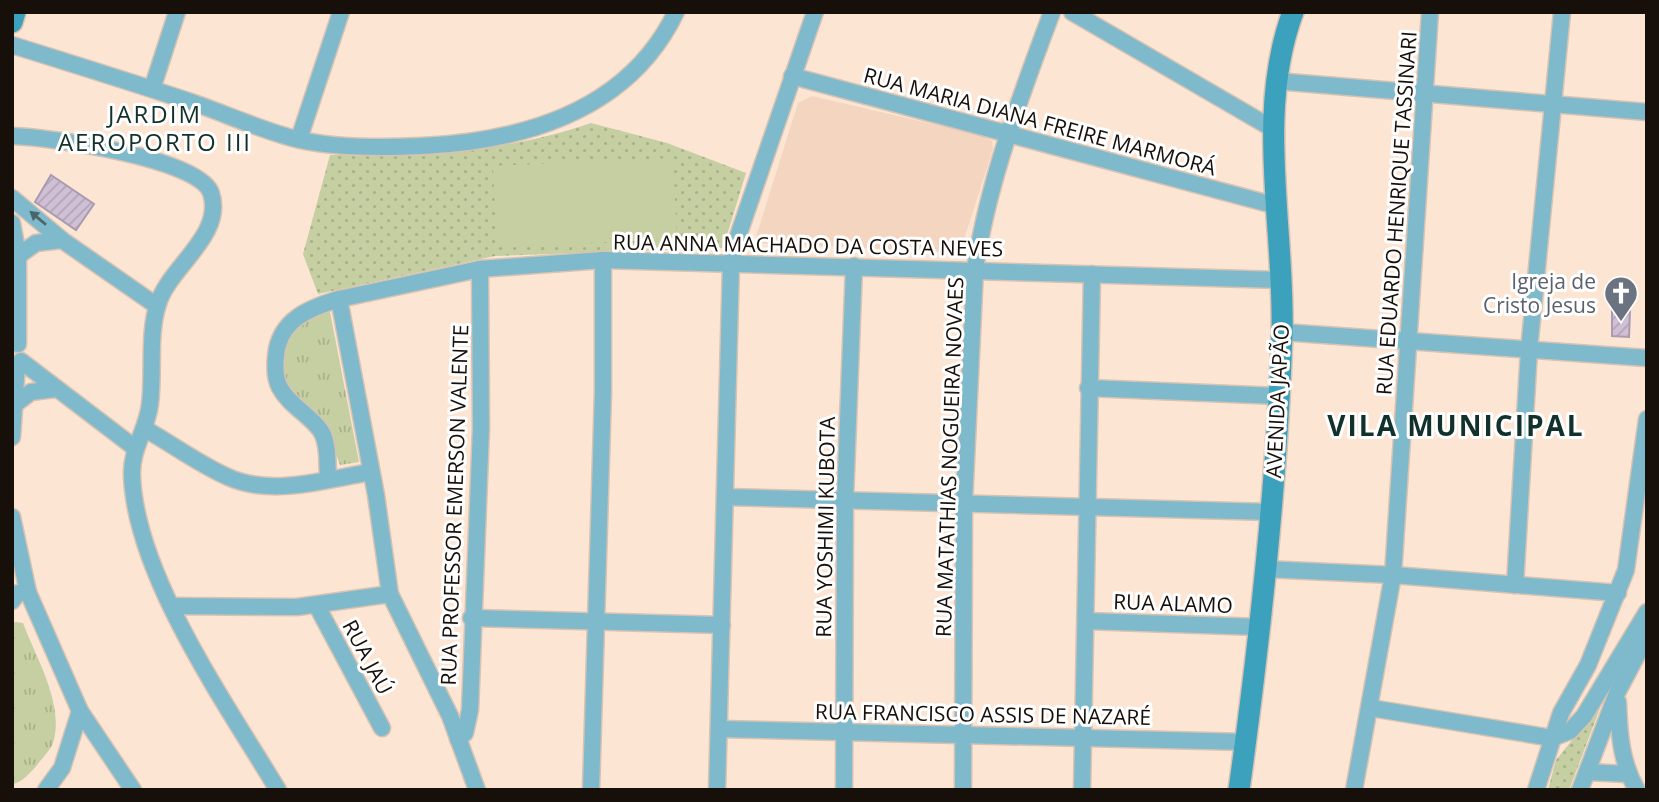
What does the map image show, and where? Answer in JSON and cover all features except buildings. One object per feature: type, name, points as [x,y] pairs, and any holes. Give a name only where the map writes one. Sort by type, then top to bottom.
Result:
[{"type":"main road","points":[[12,22],[15,12]]},
{"type":"main road","name":"AVENIDA JAPÃO","points":[[1239,790],[1271,512],[1282,332],[1275,130],[1276,81],[1279,57],[1293,12]]},
{"type":"street","points":[[152,89],[177,12]]},
{"type":"street","points":[[299,139],[341,12]]},
{"type":"street","points":[[12,45],[299,139],[339,146],[401,147],[515,136],[556,122],[614,87],[658,42],[676,12]]},
{"type":"street","points":[[717,790],[731,262],[792,76],[816,12]]},
{"type":"street","name":"RUA MATATHIAS NOGUEIRA NOVAES","points":[[963,790],[964,503],[975,269],[979,240],[1010,134],[1052,12]]},
{"type":"street","points":[[1072,12],[1275,130]]},
{"type":"street","name":"RUA EDUARDO HENRIQUE TASSINARI","points":[[1354,790],[1393,575],[1430,12]]},
{"type":"street","points":[[1515,585],[1529,350],[1562,12]]},
{"type":"street","name":"RUA MARIA DIANA FREIRE MARMORÁ","points":[[792,76],[1277,206]]},
{"type":"street","points":[[1276,81],[1554,102],[1647,112]]},
{"type":"street","points":[[12,136],[105,149],[153,160],[190,173],[210,190],[213,203],[211,222],[169,282],[157,306],[150,402],[145,429],[135,448],[132,478],[142,531],[171,606],[203,666],[278,790]]},
{"type":"street","points":[[12,147],[46,141]]},
{"type":"street","points":[[12,198],[62,240],[157,306]]},
{"type":"street","points":[[12,223],[18,256],[15,343],[23,350],[17,363],[12,437]]},
{"type":"street","points":[[18,256],[36,243],[62,240]]},
{"type":"street","points":[[591,790],[603,391],[603,260]]},
{"type":"street","name":"RUA ANNA MACHADO DA COSTA NEVES","points":[[328,479],[325,441],[320,430],[279,386],[275,368],[277,345],[284,328],[307,311],[339,299],[480,269],[603,260],[1280,280]]},
{"type":"street","name":"RUA YOSHIMI KUBOTA","points":[[844,790],[845,499],[854,266]]},
{"type":"street","name":"RUA PROFESSOR EMERSON VALENTE","points":[[458,739],[465,733],[470,709],[471,618],[481,428],[480,269]]},
{"type":"street","points":[[1082,790],[1092,274]]},
{"type":"street","points":[[339,299],[390,594],[458,739],[477,790]]},
{"type":"street","points":[[1282,332],[1647,358]]},
{"type":"street","points":[[17,363],[135,448]]},
{"type":"street","points":[[1088,388],[1279,396]]},
{"type":"street","points":[[15,405],[31,393],[55,389]]},
{"type":"street","points":[[1536,790],[1552,738],[1618,593],[1631,547],[1647,419]]},
{"type":"street","points":[[145,429],[230,478],[263,486],[371,472]]},
{"type":"street","points":[[725,497],[1271,512]]},
{"type":"street","points":[[12,517],[21,567],[18,595],[80,711],[133,790]]},
{"type":"street","points":[[1265,569],[1393,575],[1618,593]]},
{"type":"street","points":[[171,606],[317,606],[390,594]]},
{"type":"street","name":"RUA JAÚ","points":[[317,606],[382,728]]},
{"type":"street","points":[[1371,708],[1552,738],[1570,731],[1584,716],[1647,612]]},
{"type":"street","points":[[471,618],[722,625]]},
{"type":"street","name":"RUA ALAMO","points":[[1086,621],[1259,626]]},
{"type":"street","points":[[1580,790],[1618,693],[1647,636]]},
{"type":"street","points":[[1618,693],[1619,734],[1628,774],[1637,790]]},
{"type":"street","points":[[46,790],[62,768],[80,711]]},
{"type":"street","name":"RUA FRANCISCO ASSIS DE NAZARÉ","points":[[719,729],[1246,742]]},
{"type":"street","points":[[1587,772],[1628,774]]},
{"type":"shaded area","points":[[812,96],[980,135],[992,141],[993,149],[962,246],[948,252],[754,243],[798,103]]},
{"type":"green space","points":[[591,123],[667,143],[746,173],[723,248],[495,256],[318,294],[303,254],[330,155],[462,151],[526,141]]},
{"type":"green space","points":[[673,158],[677,239],[497,247],[493,166]]},
{"type":"green space","points":[[330,312],[359,462],[340,465],[327,430],[288,392],[281,375],[281,358],[296,320]]},
{"type":"green space","points":[[12,623],[23,623],[47,682],[56,728],[48,752],[26,777],[12,784]]},
{"type":"green space","points":[[1602,703],[1569,790],[1548,790],[1556,760]]},
{"type":"place","name":"Igreja de Cristo Jesus","points":[[1621,323]]},
{"type":"district","name":"JARDIM AEROPORTO III","points":[[155,127]]},
{"type":"district","name":"VILA MUNICIPAL","points":[[1456,425]]}]
